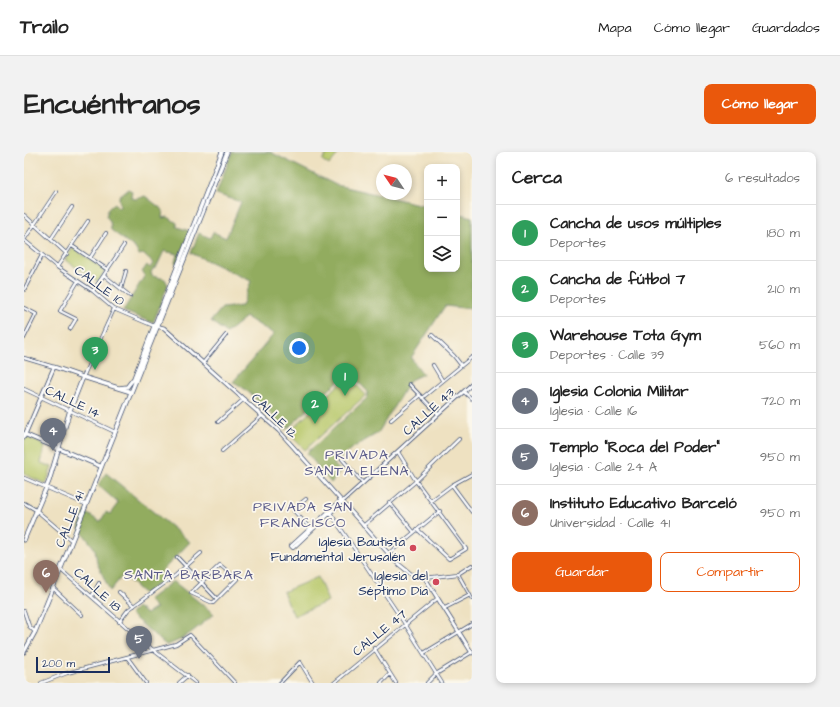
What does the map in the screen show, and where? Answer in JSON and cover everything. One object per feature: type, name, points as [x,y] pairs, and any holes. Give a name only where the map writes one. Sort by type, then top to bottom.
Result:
[{"type":"main road","points":[[156,326],[171,281],[222,152]]},
{"type":"main road","points":[[120,388],[127,387],[132,381],[176,283],[227,152]]},
{"type":"main road","points":[[171,281],[176,283]]},
{"type":"main road","name":"CALLE 41","points":[[24,652],[35,632],[53,588],[156,326]]},
{"type":"main road","points":[[24,540],[26,529],[46,488],[70,410],[83,377],[131,392]]},
{"type":"main road","points":[[120,388],[126,396],[126,404]]},
{"type":"main road","points":[[24,435],[100,466]]},
{"type":"street","points":[[24,240],[56,192]]},
{"type":"street","points":[[51,239],[72,207]]},
{"type":"street","points":[[24,215],[67,254]]},
{"type":"street","points":[[57,268],[88,221]]},
{"type":"street","points":[[90,258],[106,233]]},
{"type":"street","name":"CALLE 10","points":[[24,240],[57,268],[93,291],[114,309],[156,326]]},
{"type":"street","points":[[93,291],[105,276],[124,245]]},
{"type":"street","points":[[72,246],[108,270]]},
{"type":"street","points":[[24,290],[42,255]]},
{"type":"street","points":[[121,289],[126,271]]},
{"type":"street","points":[[105,276],[130,296]]},
{"type":"street","points":[[70,329],[76,319],[60,311],[78,281]]},
{"type":"street","points":[[24,308],[36,314],[24,338]]},
{"type":"street","points":[[24,358],[83,377],[114,309]]},
{"type":"street","name":"CALLE 12","points":[[156,326],[164,328],[263,415],[283,435],[388,554],[407,571],[425,578],[458,574]]},
{"type":"street","points":[[203,363],[226,335]]},
{"type":"street","points":[[432,335],[454,356],[461,365]]},
{"type":"street","points":[[391,420],[472,357]]},
{"type":"street","points":[[433,364],[442,380]]},
{"type":"street","points":[[24,435],[54,367]]},
{"type":"street","points":[[409,384],[438,414]]},
{"type":"street","name":"CALLE 43","points":[[342,501],[472,384]]},
{"type":"street","name":"CALLE 14","points":[[24,389],[115,432]]},
{"type":"street","points":[[464,392],[472,398]]},
{"type":"street","points":[[218,422],[244,399]]},
{"type":"street","points":[[222,451],[263,415]]},
{"type":"street","points":[[363,526],[416,480],[459,439]]},
{"type":"street","points":[[398,452],[416,480],[466,548],[449,560],[417,529]]},
{"type":"street","points":[[342,458],[363,483]]},
{"type":"street","points":[[432,500],[452,485],[472,474]]},
{"type":"street","points":[[24,478],[85,504]]},
{"type":"street","points":[[452,485],[472,512]]},
{"type":"street","points":[[306,499],[295,508],[294,511],[310,529]]},
{"type":"street","points":[[310,529],[293,548],[291,546],[310,529],[329,513],[342,501]]},
{"type":"street","points":[[389,502],[413,531]]},
{"type":"street","points":[[24,503],[36,510],[71,540]]},
{"type":"street","points":[[388,554],[413,531],[440,511]]},
{"type":"street","points":[[329,513],[405,624],[442,683]]},
{"type":"street","points":[[120,622],[128,610],[186,567],[201,553]]},
{"type":"street","points":[[177,557],[218,599]]},
{"type":"street","points":[[220,565],[237,579],[214,603],[191,593],[202,583],[220,565]]},
{"type":"street","points":[[472,566],[458,574],[472,599]]},
{"type":"street","name":"CALLE 18","points":[[60,569],[153,650],[188,675],[196,683]]},
{"type":"street","points":[[425,578],[472,652],[436,674],[427,683]]},
{"type":"street","points":[[92,597],[99,582]]},
{"type":"street","points":[[53,588],[82,615]]},
{"type":"street","points":[[119,592],[134,606]]},
{"type":"street","points":[[445,608],[470,594]]},
{"type":"street","name":"CALLE 47","points":[[334,683],[374,648],[438,598]]},
{"type":"street","points":[[24,610],[29,626],[35,632]]},
{"type":"street","points":[[424,653],[472,624]]},
{"type":"street","points":[[40,683],[48,682],[66,673],[176,644],[190,635],[235,683]]},
{"type":"street","points":[[374,648],[389,675],[396,683]]},
{"type":"street","points":[[127,657],[146,683]]},
{"type":"street","points":[[280,683],[300,662],[314,683]]},
{"type":"street","points":[[179,683],[188,675]]},
{"type":"street","points":[[381,683],[389,675]]},
{"type":"green space","points":[[232,152],[270,152],[336,185],[376,194],[376,200],[401,200],[424,205],[424,272],[460,272],[460,214],[472,217],[472,309],[445,306],[411,358],[423,374],[410,380],[378,433],[354,447],[334,464],[340,471],[331,483],[307,453],[367,398],[368,392],[350,373],[346,374],[286,430],[253,396],[233,382],[274,334],[246,317],[226,333],[211,321],[222,308],[242,306],[251,281],[191,253],[199,233],[210,238],[213,232],[226,238],[241,202],[216,194]]},
{"type":"green space","points":[[329,152],[340,152],[329,165],[322,160]]},
{"type":"green space","points":[[128,189],[132,191],[131,198],[136,199],[145,196],[163,210],[162,218],[168,217],[177,223],[177,227],[190,231],[177,263],[175,263],[177,254],[164,251],[156,268],[154,268],[151,272],[152,276],[165,279],[168,285],[153,323],[123,311],[145,275],[142,272],[147,265],[150,268],[153,263],[143,254],[139,255],[135,248],[111,230],[110,221],[106,216],[109,208],[115,203],[117,207],[120,207],[119,196]]},
{"type":"green space","points":[[73,248],[105,270],[99,282],[65,260]]},
{"type":"green space","points":[[348,376],[366,395],[305,450],[288,433]]},
{"type":"green space","points":[[26,436],[45,446],[41,463],[52,467],[46,484],[24,474],[24,442]]},
{"type":"green space","points":[[106,473],[190,542],[161,572],[167,578],[144,594],[123,575],[110,591],[97,563],[95,549],[79,528],[85,512],[100,522],[106,512],[110,514],[118,503],[98,485]]},
{"type":"green space","points":[[318,577],[328,601],[294,616],[283,592]]},
{"type":"green space","points":[[173,581],[214,614],[185,637],[166,645],[130,614],[137,607],[146,614],[156,608],[148,600]]},
{"type":"place","name":"Warehouse Tota Gym","points":[[95,370]]},
{"type":"place","name":"Cancha de usos múltiples","points":[[345,396]]},
{"type":"place","name":"Cancha de fútbol 7","points":[[315,424]]},
{"type":"place","name":"Iglesia Colonia Militar","points":[[53,451]]},
{"type":"place","name":"Iglesia Bautista Fundamental Jerusalén","points":[[413,548]]},
{"type":"place","name":"Iglesia del Séptimo Día","points":[[436,582]]},
{"type":"place","name":"Instituto Educativo Barceló","points":[[46,593]]},
{"type":"place","name":"Templo \"Roca del Poder\"","points":[[139,659]]},
{"type":"district","name":"PRIVADA SANTA ELENA","points":[[357,462]]},
{"type":"district","name":"PRIVADA SAN FRANCISCO","points":[[303,514]]},
{"type":"district","name":"SANTA BARBARA","points":[[189,574]]}]
